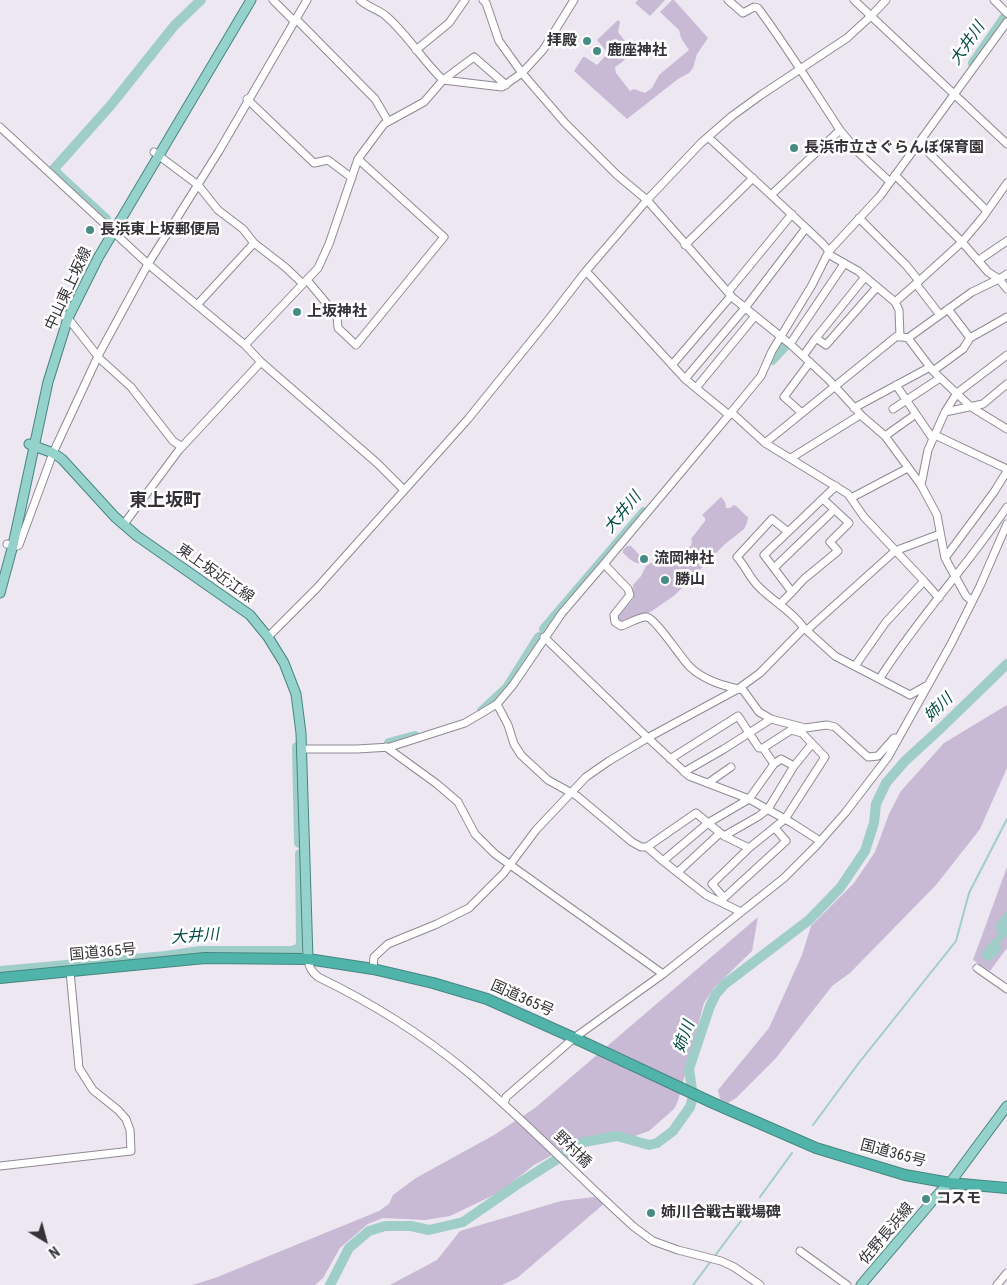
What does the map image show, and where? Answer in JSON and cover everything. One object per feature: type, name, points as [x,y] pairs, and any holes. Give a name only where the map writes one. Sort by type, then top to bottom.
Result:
[{"type":"highway","name":"国道365号","points":[[0,978],[205,958],[308,959],[373,970],[433,983],[487,999],[713,1103],[816,1148],[905,1175],[950,1183],[1007,1188]]},
{"type":"main road","name":"中山東上坂線","points":[[157,153],[244,0]]},
{"type":"main road","name":"中山東上坂線","points":[[0,593],[49,357],[66,317],[111,230],[251,0]]},
{"type":"main road","name":"東上坂近江線","points":[[32,445],[53,453],[62,459],[137,536],[250,615],[268,637],[284,664],[296,694],[301,733],[308,959]]},
{"type":"main road","name":"中山東上坂線","points":[[0,571],[10,544]]},
{"type":"main road","name":"佐野長浜線","points":[[862,1285],[940,1192],[950,1183],[1007,1106]]},
{"type":"street","points":[[273,0],[375,99],[388,121]]},
{"type":"street","points":[[10,544],[19,545],[53,453],[98,356],[148,264],[198,185],[307,0]]},
{"type":"street","points":[[360,0],[367,6],[385,15],[404,35],[427,65],[443,80],[502,87],[522,73],[543,50],[574,0]]},
{"type":"street","points":[[416,50],[449,23],[465,0]]},
{"type":"street","points":[[483,0],[486,3],[499,41],[522,73],[566,124],[617,176],[647,200],[729,294],[810,362],[835,386],[860,415],[885,436],[921,486],[937,515],[945,558],[966,596],[972,601]]},
{"type":"street","points":[[728,0],[743,13],[754,7],[758,8],[786,46],[840,130],[859,153],[890,182]]},
{"type":"street","points":[[854,0],[1007,144]]},
{"type":"street","points":[[268,637],[316,590],[468,419],[586,271],[647,200],[708,137],[732,116],[761,95],[847,38],[872,16],[886,0]]},
{"type":"street","points":[[994,0],[1007,13]]},
{"type":"street","points":[[301,749],[386,747],[465,723],[497,704],[513,685],[562,613],[761,376],[772,351],[812,285],[828,253],[880,196],[1007,22]]},
{"type":"street","points":[[245,344],[318,268],[358,159],[384,124],[424,102],[443,80],[474,57],[506,84]]},
{"type":"street","points":[[248,99],[314,163],[328,160],[352,178]]},
{"type":"street","points":[[0,127],[148,264],[245,344],[261,362],[377,463],[404,490]]},
{"type":"street","points":[[771,195],[840,130]]},
{"type":"street","points":[[708,137],[792,214],[822,243],[828,253],[865,277],[895,302],[899,310],[900,337]]},
{"type":"street","points":[[919,143],[987,211]]},
{"type":"street","points":[[157,153],[198,185],[218,210],[243,229],[254,243],[305,282],[337,316],[338,328],[356,345],[444,237],[358,159]]},
{"type":"street","points":[[895,175],[962,242],[988,272],[999,279],[1007,289]]},
{"type":"street","points":[[685,245],[753,178]]},
{"type":"street","points":[[895,302],[962,242],[1007,183]]},
{"type":"street","points":[[672,365],[792,214]]},
{"type":"street","points":[[859,218],[906,264],[940,315]]},
{"type":"street","points":[[686,379],[745,308],[806,228]]},
{"type":"street","points":[[978,260],[1007,241]]},
{"type":"street","points":[[197,305],[254,243]]},
{"type":"street","points":[[790,344],[844,264]]},
{"type":"street","points":[[586,271],[672,365],[696,388],[730,413],[765,443],[848,494],[864,517],[939,598]]},
{"type":"street","points":[[765,443],[897,336],[908,338],[972,292],[1007,274]]},
{"type":"street","points":[[802,356],[865,277]]},
{"type":"street","points":[[816,338],[826,345],[877,287]]},
{"type":"street","points":[[948,309],[970,338]]},
{"type":"street","points":[[696,388],[755,316]]},
{"type":"street","points":[[66,317],[98,356],[131,387],[173,441],[182,447]]},
{"type":"street","points":[[854,408],[896,385],[931,369],[963,348],[970,338],[1007,317]]},
{"type":"street","points":[[908,338],[931,369],[971,407],[1007,429]]},
{"type":"street","points":[[921,486],[928,450],[945,412],[957,393],[1007,355]]},
{"type":"street","points":[[124,524],[182,447],[261,362]]},
{"type":"street","points":[[802,413],[784,397],[810,362]]},
{"type":"street","points":[[893,409],[940,378]]},
{"type":"street","points":[[945,412],[983,404],[1007,384]]},
{"type":"street","points":[[896,385],[934,437],[1007,470],[994,492],[945,558]]},
{"type":"street","points":[[885,436],[916,414]]},
{"type":"street","points":[[791,458],[860,415]]},
{"type":"street","points":[[851,498],[908,468]]},
{"type":"street","points":[[792,592],[764,555],[836,486]]},
{"type":"street","points":[[780,604],[804,579],[838,551],[830,542],[849,523],[823,499]]},
{"type":"street","points":[[880,678],[902,644],[955,578],[1007,507]]},
{"type":"street","points":[[774,568],[834,510]]},
{"type":"street","points":[[788,532],[772,519],[736,557],[745,566],[751,578],[760,589],[780,604],[836,656],[910,694],[926,686]]},
{"type":"street","points":[[507,1106],[506,1097],[784,878],[846,813],[888,757],[926,686],[952,644],[1007,524]]},
{"type":"street","points":[[373,970],[374,957],[388,944],[469,908],[503,874],[536,830],[586,777],[609,760],[738,689],[760,673],[806,629],[895,551],[940,534]]},
{"type":"street","points":[[604,564],[628,589],[630,595],[614,615],[614,620],[617,624],[621,626],[642,618],[649,618],[695,671],[720,685],[743,690],[758,712],[805,728],[827,725],[836,727],[868,757],[878,756],[894,738],[898,738]]},
{"type":"street","points":[[855,666],[886,622],[924,581]]},
{"type":"street","points":[[544,637],[689,776],[750,799],[820,841]]},
{"type":"street","points":[[497,704],[508,725],[514,744],[521,755],[548,780],[571,793],[632,842],[647,848],[706,895],[741,912]]},
{"type":"street","points":[[670,759],[738,716],[759,748],[763,748],[774,764]]},
{"type":"street","points":[[684,772],[771,718]]},
{"type":"street","points":[[763,748],[791,730],[802,733],[825,757],[785,819],[749,848],[712,884],[724,898],[786,841],[774,828]]},
{"type":"street","points":[[678,872],[722,834],[760,816],[768,809],[794,766],[812,744]]},
{"type":"street","points":[[386,747],[437,784],[458,802],[475,834],[495,854],[663,974]]},
{"type":"street","points":[[664,861],[708,823],[750,799],[774,764],[781,759],[794,766]]},
{"type":"street","points":[[708,783],[731,767]]},
{"type":"street","points":[[647,848],[696,813],[722,834],[749,848]]},
{"type":"street","name":"野村橋","points":[[308,959],[312,972],[318,977],[360,997],[428,1042],[463,1069],[507,1106],[634,1228],[653,1241],[678,1250],[721,1261],[734,1267],[760,1285]]},
{"type":"street","points":[[976,968],[1007,989]]},
{"type":"street","points":[[0,1166],[131,1151],[130,1130],[126,1119],[93,1090],[79,1068],[70,970]]},
{"type":"street","points":[[800,1251],[847,1285]]},
{"type":"street","points":[[997,1285],[1007,1273]]},
{"type":"shaded area","points":[[638,0],[665,0],[650,16],[635,3]]},
{"type":"shaded area","points":[[672,0],[708,38],[697,54],[693,68],[689,73],[678,79],[627,119],[574,71],[583,57],[597,65],[608,53],[597,40],[618,20],[620,22],[618,32],[629,51],[626,58],[615,67],[616,73],[630,91],[634,89],[645,93],[652,88],[659,75],[689,50],[681,38],[679,30],[660,12]]},
{"type":"shaded area","points":[[721,497],[725,502],[726,508],[734,505],[748,517],[744,529],[724,545],[675,595],[652,611],[624,626],[616,619],[634,598],[633,585],[641,576],[646,566],[673,550],[681,552],[691,546],[691,539],[705,521],[702,515]]},
{"type":"shaded area","points":[[627,546],[631,546],[645,561],[636,563],[631,560],[623,553]]},
{"type":"shaded area","points":[[1007,705],[1007,768],[980,829],[936,885],[850,973],[832,986],[776,1058],[736,1098],[728,1103],[720,1099],[718,1090],[769,1028],[802,955],[811,926],[854,883],[875,852],[889,814],[901,791],[944,743]]},
{"type":"shaded area","points":[[1007,867],[1007,948],[990,971],[973,960]]},
{"type":"shaded area","points":[[1007,911],[1007,935],[999,944],[1002,947],[1000,952],[988,961],[981,956],[985,948],[999,934],[995,928],[996,924]]},
{"type":"shaded area","points":[[758,917],[752,951],[714,988],[704,1003],[678,1101],[674,1109],[649,1131],[632,1137],[614,1132],[578,1141],[534,1165],[500,1192],[450,1216],[425,1220],[383,1218],[368,1224],[340,1248],[323,1278],[315,1285],[192,1285],[215,1278],[379,1211],[389,1204],[393,1195],[416,1178],[494,1135],[535,1108]]},
{"type":"shaded area","points":[[594,1197],[605,1203],[517,1278],[502,1285],[390,1285],[437,1260],[460,1231],[561,1201]]},
{"type":"waterway","points":[[106,219],[53,170],[111,105],[174,26],[201,0]]},
{"type":"waterway","name":"大井川","points":[[973,63],[1007,14]]},
{"type":"waterway","name":"大井川","points":[[772,360],[785,346]]},
{"type":"waterway","name":"大井川","points":[[544,629],[644,512]]},
{"type":"waterway","name":"大井川","points":[[482,711],[507,688],[539,637]]},
{"type":"waterway","name":"姉川","points":[[330,1285],[349,1248],[369,1231],[385,1226],[411,1226],[429,1230],[463,1222],[584,1142],[617,1136],[649,1145],[657,1143],[673,1131],[690,1107],[693,1097],[689,1069],[710,1006],[716,994],[725,984],[809,920],[840,888],[865,851],[874,823],[876,804],[886,783],[905,761],[1007,664]]},
{"type":"waterway","name":"大井川","points":[[389,743],[415,736]]},
{"type":"waterway","name":"大井川","points":[[297,747],[299,843]]},
{"type":"waterway","points":[[813,1125],[858,1064],[956,941],[969,893],[1007,819]]},
{"type":"waterway","name":"大井川","points":[[0,971],[166,956],[200,951],[291,951],[298,949],[301,944],[300,854]]},
{"type":"waterway","points":[[760,1197],[792,1153]]},
{"type":"waterway","points":[[714,1257],[755,1202]]},
{"type":"waterway","points":[[693,1285],[711,1261]]},
{"type":"place","name":"拝殿","points":[[587,41]]},
{"type":"place","name":"鹿座神社","points":[[597,51]]},
{"type":"place","name":"長浜市立さぐらんぼ保育園","points":[[794,148]]},
{"type":"place","name":"長浜東上坂郵便局","points":[[90,230]]},
{"type":"place","name":"上坂神社","points":[[297,312]]},
{"type":"place","name":"流岡神社","points":[[644,559]]},
{"type":"place","name":"勝山","points":[[665,580]]},
{"type":"place","name":"コスモ","points":[[926,1199]]},
{"type":"place","name":"姉川合戦古戦場碑","points":[[651,1213]]},
{"type":"district","name":"東上坂町","points":[[165,501]]}]
